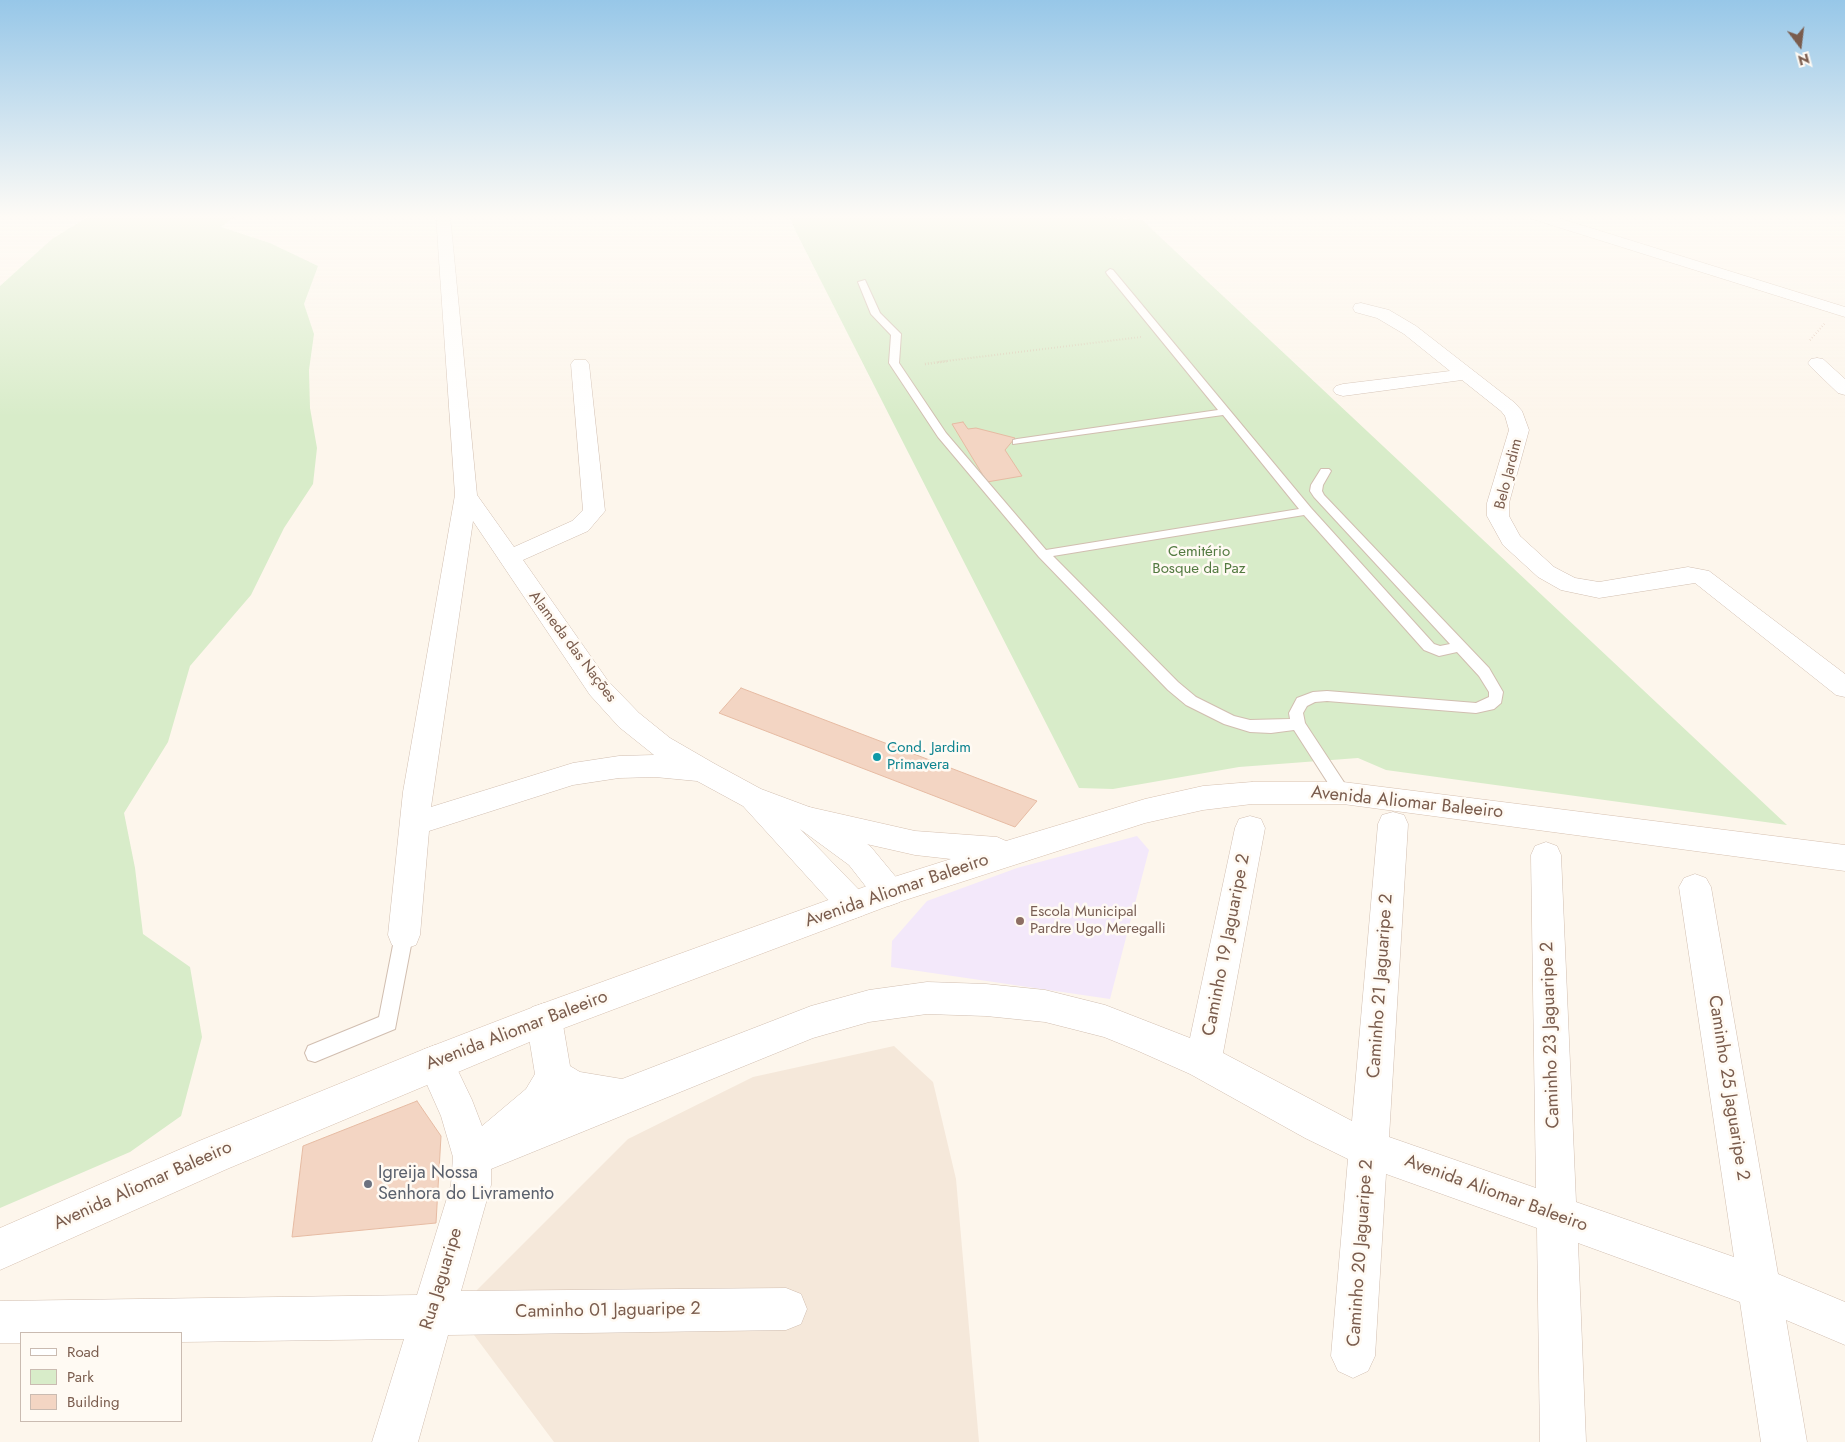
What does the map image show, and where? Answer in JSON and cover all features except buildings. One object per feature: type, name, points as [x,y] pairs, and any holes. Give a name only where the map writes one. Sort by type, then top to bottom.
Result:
[{"type":"street","name":"Alameda das Nações","points":[[404,935],[414,824],[426,736],[466,495],[449,282]]},
{"type":"street","points":[[1750,282],[1845,312]]},
{"type":"street","name":"Belo Jardim","points":[[1361,308],[1396,321],[1508,407],[1518,422],[1518,439],[1498,503],[1498,516],[1511,540],[1546,572],[1569,585],[1599,590],[1688,574],[1701,576],[1845,688]]},
{"type":"street","points":[[1817,363],[1845,389]]},
{"type":"street","points":[[508,558],[580,526],[594,511],[580,364]]},
{"type":"street","points":[[1343,390],[1467,374]]},
{"type":"street","name":"Alameda das Nações","points":[[466,495],[599,688],[629,720],[660,745],[704,772],[751,797],[809,819],[835,836],[860,856],[889,892]]},
{"type":"street","name":"Alameda das Nações","points":[[414,824],[573,774],[619,767],[656,766],[704,772]]},
{"type":"street","name":"Avenida Aliomar Baleeiro","points":[[0,1249],[213,1155],[435,1062],[544,1019],[889,892],[1013,851],[1145,811],[1203,798],[1252,793],[1343,793],[1472,808],[1845,858]]},
{"type":"street","name":"Alameda das Nações","points":[[751,797],[853,905]]},
{"type":"street","points":[[809,819],[915,843],[956,848],[1013,851]]},
{"type":"street","name":"Caminho 21 Jaguaripe 2","points":[[1369,1149],[1393,824]]},
{"type":"street","name":"Caminho 19 Jaguaripe 2","points":[[1203,1062],[1250,828]]},
{"type":"street","name":"Caminho 23 Jaguaripe 2","points":[[1546,855],[1563,1442]]},
{"type":"street","name":"Caminho 25 Jaguaripe 2","points":[[1695,887],[1784,1442]]},
{"type":"street","name":"Avenida Aliomar Baleeiro","points":[[472,1157],[811,1022],[869,1006],[927,998],[986,1000],[1045,1006],[1106,1021],[1149,1038],[1203,1062],[1318,1125],[1369,1149],[1760,1288],[1845,1324]]},
{"type":"street","points":[[472,1157],[512,1127],[539,1102],[554,1077],[544,1019]]},
{"type":"street","name":"Rua Jaguaripe","points":[[395,1442],[471,1185],[472,1157],[459,1113],[435,1062]]},
{"type":"street","points":[[554,1077],[575,1089],[623,1098]]},
{"type":"street","name":"Caminho 20 Jaguaripe 2","points":[[1353,1356],[1369,1149]]},
{"type":"street","name":"Caminho 01 Jaguaripe 2","points":[[0,1322],[396,1318],[469,1312],[786,1309]]},
{"type":"lane","points":[[862,282],[876,314],[896,334],[894,363],[942,435],[1043,554],[1173,686],[1191,701],[1228,720],[1250,726],[1272,727],[1298,724]]},
{"type":"lane","points":[[1118,282],[1307,511],[1429,647],[1439,651],[1460,647]]},
{"type":"lane","points":[[1018,442],[1224,412]]},
{"type":"lane","points":[[1325,471],[1316,485],[1316,491],[1320,497],[1484,672],[1494,687],[1496,699],[1489,705],[1461,708],[1327,696],[1313,697],[1302,702],[1296,714],[1298,724],[1343,793]]},
{"type":"lane","points":[[1043,554],[1307,511]]},
{"type":"lane","points":[[314,1053],[388,1023],[404,935]]},
{"type":"path","points":[[925,364],[1161,334]]},
{"type":"shaded area","name":"Escola Municipal Pardre Ugo Meregalli","points":[[1137,836],[1149,850],[1110,999],[891,967],[892,941],[927,901],[1017,868]]},
{"type":"shaded area","points":[[894,1046],[933,1082],[956,1179],[979,1442],[554,1442],[456,1311],[628,1139],[753,1077]]},
{"type":"green space","points":[[4,282],[312,282],[304,304],[314,334],[309,370],[310,408],[317,448],[313,484],[284,528],[251,595],[190,666],[168,742],[124,813],[135,868],[143,934],[190,967],[202,1037],[181,1116],[130,1152],[0,1208],[0,286]]},
{"type":"green space","name":"Cemitério Bosque da Paz","points":[[822,282],[1208,282],[1787,825],[1386,770],[1358,758],[1239,767],[1113,789],[1079,788]]},
{"type":"place","name":"Cond. Jardim Primavera","points":[[877,757]]},
{"type":"place","name":"Escola Municipal Pardre Ugo Meregalli","points":[[1020,921]]},
{"type":"place","name":"Igreija Nossa Senhora do Livramento","points":[[368,1184]]}]
